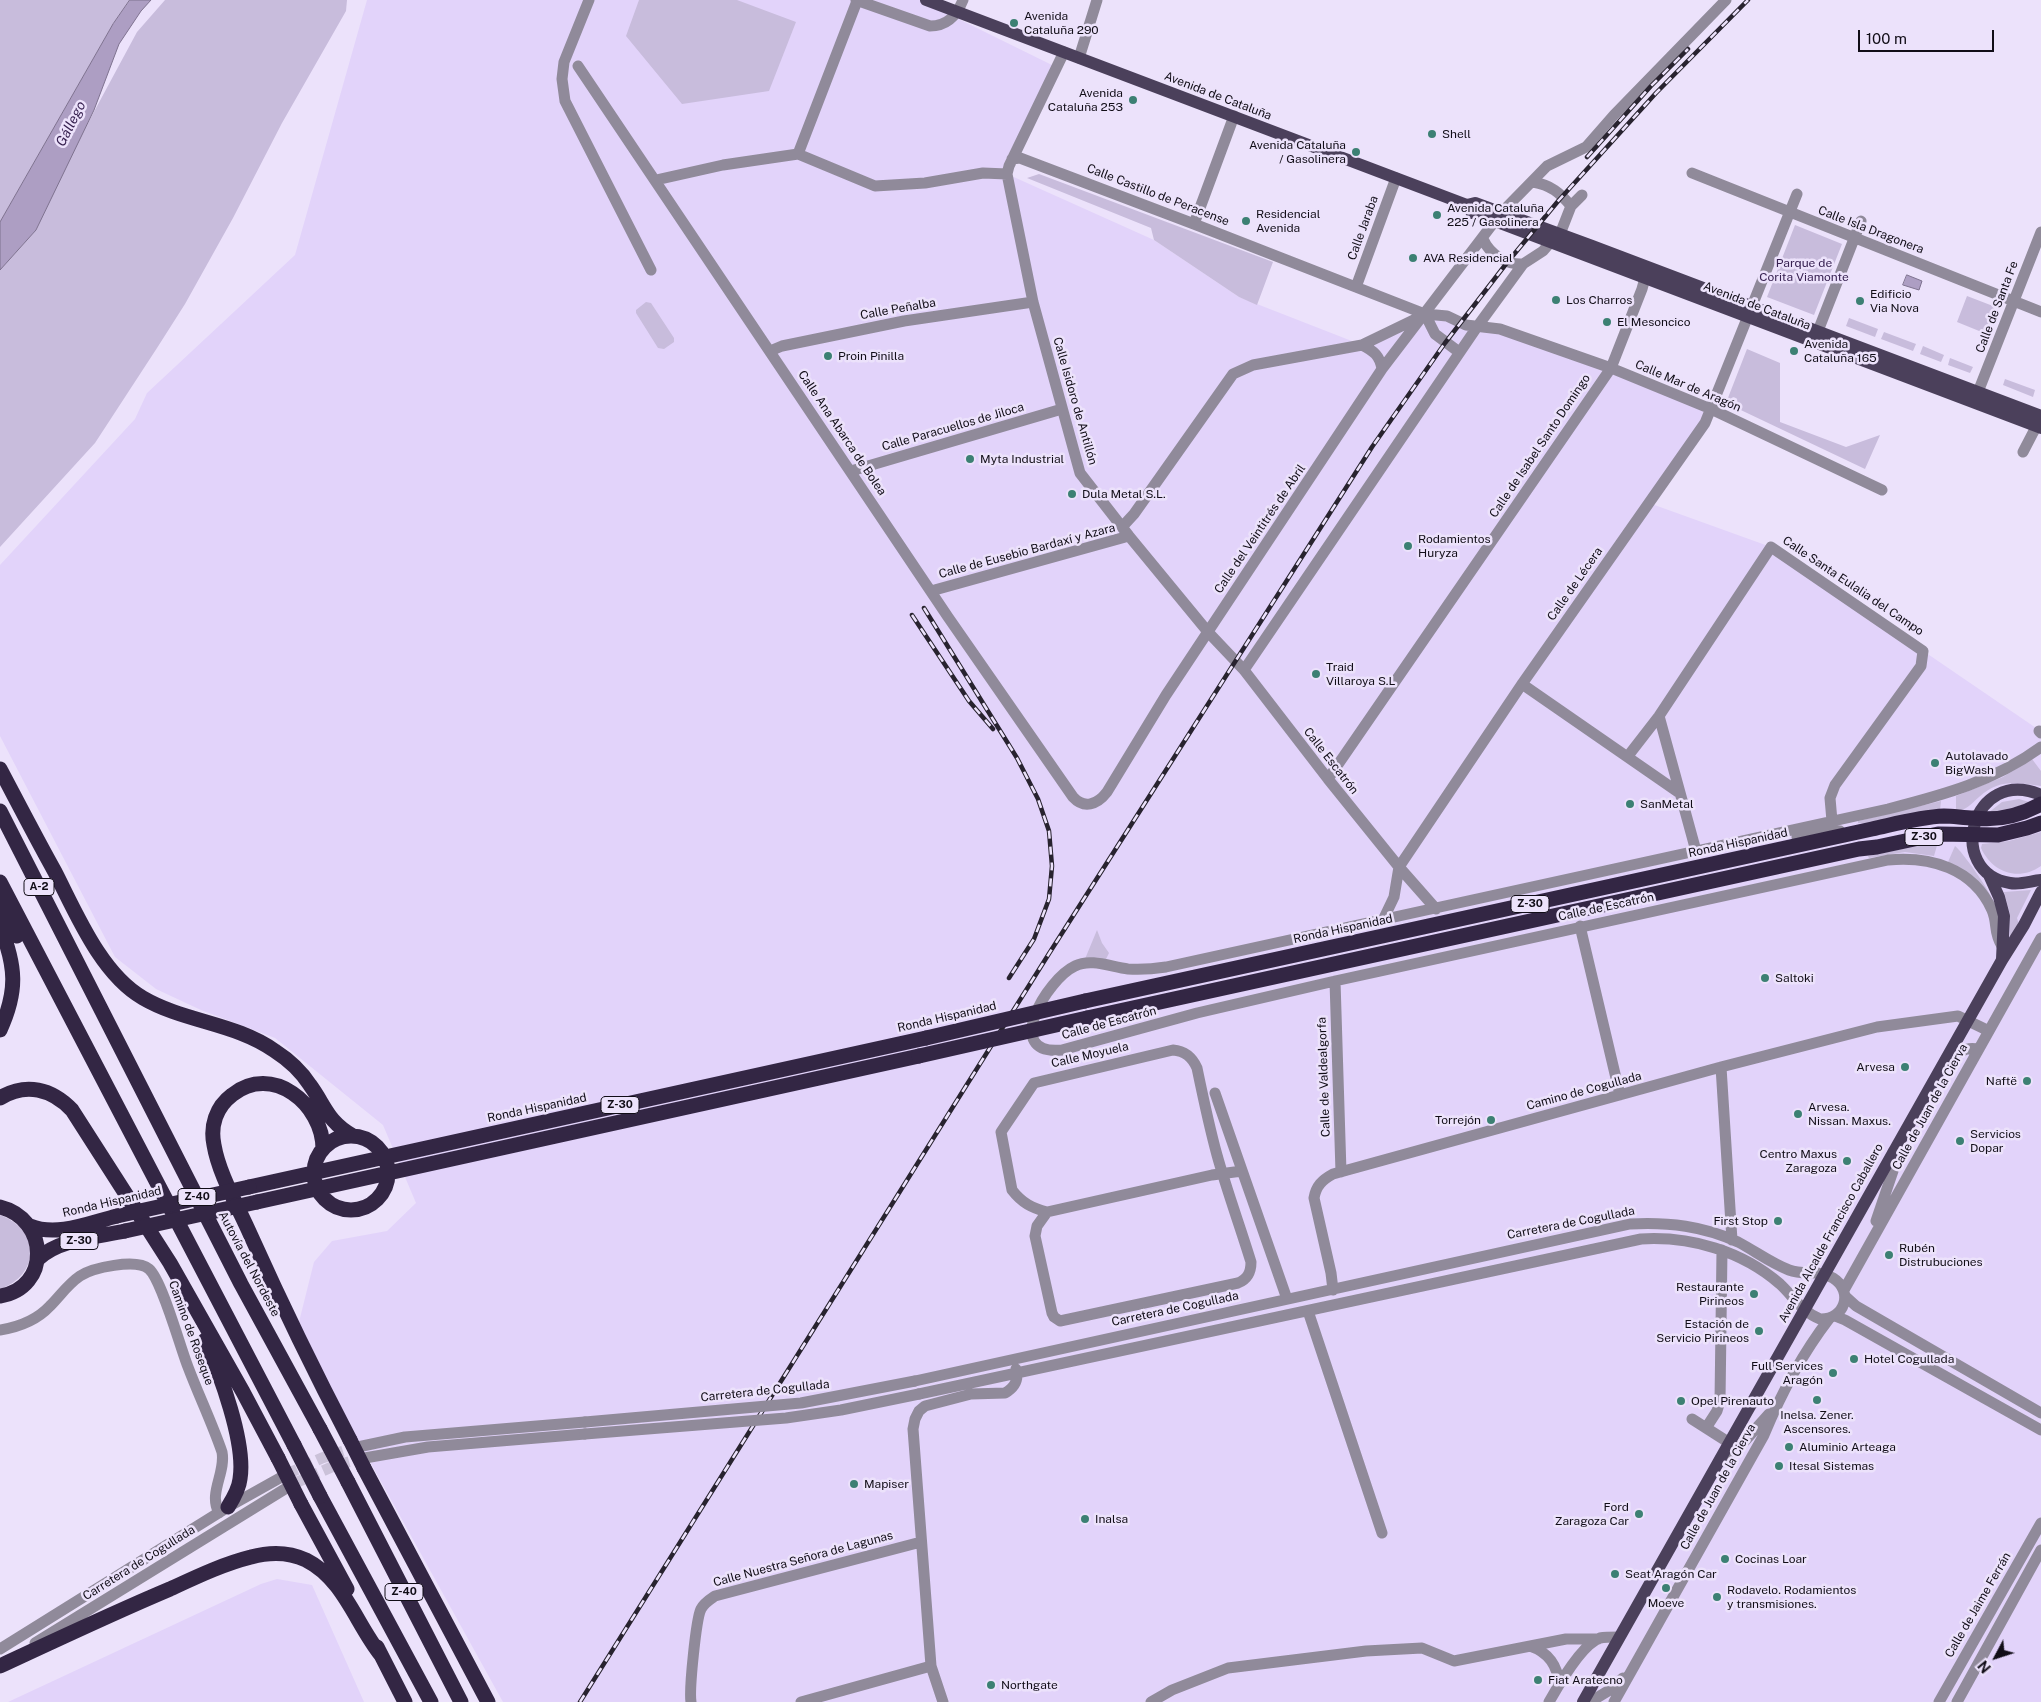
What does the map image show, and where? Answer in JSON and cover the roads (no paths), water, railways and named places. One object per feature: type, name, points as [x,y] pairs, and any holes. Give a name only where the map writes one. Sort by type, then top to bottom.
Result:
[{"type":"highway","points":[[0,769],[84,928],[113,972],[141,997],[157,1005],[235,1031],[273,1049],[301,1072],[328,1116],[352,1136]]},
{"type":"highway","name":"Z-40","points":[[0,784],[55,895],[78,963]]},
{"type":"highway","name":"Ronda Hispanidad","points":[[1,1207],[17,1214],[30,1226],[56,1231],[1085,1001],[1872,829],[1928,817],[1950,816],[1975,819],[2020,814],[2041,804]]},
{"type":"highway","name":"Autovía del Nordeste","points":[[0,811],[242,1284],[348,1482],[461,1702]]},
{"type":"highway","name":"Z-30","points":[[0,1296],[10,1293],[23,1285],[33,1273],[38,1259],[47,1251],[57,1246],[1859,849],[1938,834],[1972,836],[2007,833],[2041,823]]},
{"type":"highway","name":"A-2","points":[[0,882],[49,975]]},
{"type":"highway","points":[[0,905],[29,960],[49,975]]},
{"type":"highway","points":[[0,926],[10,953],[14,980],[9,1010],[0,1030]]},
{"type":"highway","name":"Z-40","points":[[49,975],[320,1496],[431,1702]]},
{"type":"highway","points":[[323,1149],[320,1128],[310,1109],[300,1098],[278,1086],[259,1083],[244,1087],[224,1102],[214,1119],[214,1146],[228,1185],[302,1346],[488,1702]]},
{"type":"highway","points":[[0,1098],[15,1091],[33,1088],[54,1094],[67,1104],[88,1132],[170,1263],[243,1392],[405,1702]]},
{"type":"highway","points":[[352,1136],[364,1138],[374,1144],[384,1157],[388,1174],[381,1195],[376,1201],[363,1208],[348,1210],[327,1201],[318,1189],[314,1173],[316,1162],[323,1149],[337,1139],[352,1136]]},
{"type":"highway","points":[[30,1226],[37,1241],[38,1259]]},
{"type":"highway","points":[[170,1263],[169,1270],[196,1322],[216,1369],[236,1434],[241,1463],[240,1480],[223,1510]]},
{"type":"highway","points":[[0,1666],[204,1574],[236,1561],[268,1554],[296,1556],[311,1563],[325,1574],[342,1594],[362,1629],[381,1655]]},
{"type":"main road","name":"Avenida de Cataluña","points":[[926,0],[961,6],[1079,58],[1467,205],[1472,213],[1499,218],[1555,238],[1640,264],[1750,312],[2039,424]]},
{"type":"main road","name":"Avenida de Cataluña","points":[[1555,238],[1645,278],[1818,332],[1978,392],[2039,424]]},
{"type":"main road","points":[[2041,795],[2019,789],[2003,792],[1984,805],[1975,819],[1972,836],[1977,858],[1988,874],[2012,883],[2041,880]]},
{"type":"main road","name":"Avenida Alcalde Francisco Caballero","points":[[1988,874],[1999,897],[2004,916],[2002,960]]},
{"type":"main road","name":"Avenida Alcalde Francisco Caballero","points":[[1583,1702],[1936,1074],[2002,960],[2020,933],[2041,892]]},
{"type":"street","points":[[589,0],[564,62],[562,79],[565,101],[651,270]]},
{"type":"street","points":[[798,154],[856,0],[930,26],[945,24],[961,6]]},
{"type":"street","points":[[1079,58],[1097,0]]},
{"type":"street","name":"Calle del Veintitrés de Abril","points":[[1092,804],[1098,802],[1107,792],[1166,695],[1382,369],[1499,218],[1547,166],[1586,147],[1614,115],[1726,0]]},
{"type":"street","points":[[656,180],[723,165],[798,154],[875,186],[925,183],[983,173],[1007,174],[1064,52]]},
{"type":"street","name":"Calle Ana Abarca de Bolea","points":[[578,66],[931,591],[1073,796],[1081,804],[1092,804]]},
{"type":"street","points":[[1194,224],[1234,116]]},
{"type":"street","name":"Calle Castillo de Peracense","points":[[1016,156],[1425,314]]},
{"type":"street","name":"Calle Isla Dragonera","points":[[1692,173],[2041,312]]},
{"type":"street","name":"Calle Isidoro de Antillón","points":[[1007,174],[1033,302],[1080,473],[1125,532],[1208,632],[1244,670]]},
{"type":"street","name":"Calle Jaraba","points":[[1356,287],[1396,178]]},
{"type":"street","points":[[1533,182],[1550,186],[1562,194],[1571,206]]},
{"type":"street","name":"Calle de Lécera","points":[[1399,867],[1522,684],[1705,422],[1797,194]]},
{"type":"street","points":[[1244,670],[1459,352],[1523,264],[1544,251],[1555,238],[1571,206],[1582,195]]},
{"type":"street","points":[[1818,332],[1861,221]]},
{"type":"street","name":"Calle de Santa Fe","points":[[1978,392],[2041,232]]},
{"type":"street","points":[[1483,240],[1487,248],[1512,265],[1523,264]]},
{"type":"street","points":[[1640,264],[1645,278]]},
{"type":"street","name":"Calle de Isabel Santo Domingo","points":[[1328,780],[1611,368],[1645,278]]},
{"type":"street","name":"Calle Peñalba","points":[[770,351],[782,346],[904,320],[1033,302]]},
{"type":"street","points":[[1425,314],[1447,316],[1466,325],[1477,327]]},
{"type":"street","points":[[1425,314],[1435,334],[1459,352]]},
{"type":"street","name":"Calle de Eusebio Bardaxí y Azara","points":[[931,591],[1125,532],[1134,514],[1233,374],[1253,365],[1362,345],[1425,314]]},
{"type":"street","name":"Calle Mar de Aragón","points":[[1477,327],[1500,329],[1611,368],[1711,409],[1882,490]]},
{"type":"street","points":[[1362,345],[1375,351],[1381,362],[1382,369]]},
{"type":"street","name":"Calle Paracuellos de Jiloca","points":[[851,471],[1062,410]]},
{"type":"street","points":[[2023,452],[2039,424]]},
{"type":"street","name":"Calle Santa Eulalia del Campo","points":[[1628,756],[1659,716],[1772,547],[1923,651],[1921,666],[1835,785],[1830,798],[1832,821]]},
{"type":"street","name":"Calle Escatrón","points":[[1244,670],[1328,780],[1436,909]]},
{"type":"street","points":[[1522,684],[1678,792]]},
{"type":"street","points":[[1659,716],[1678,792],[1696,851]]},
{"type":"street","name":"Calle de Escatrón","points":[[2002,946],[1996,936],[1994,916],[1984,897],[1962,875],[1942,864],[1926,860],[1896,859],[1580,926],[1335,981],[1197,1013],[1062,1050],[1051,1051],[1042,1048],[1036,1043],[1031,1031],[1033,1019],[1054,983],[1066,971],[1077,965],[1094,963],[1126,969],[1157,968],[1718,847],[1950,793],[1993,776],[2041,747]]},
{"type":"street","name":"Ronda Hispanidad","points":[[1718,847],[1754,846],[1820,832],[1872,829]]},
{"type":"street","name":"Calle de Escatrón","points":[[1815,875],[1877,847]]},
{"type":"street","name":"Calle de Escatrón","points":[[1500,910],[1528,899],[1592,884],[1640,864]]},
{"type":"street","points":[[1384,920],[1394,898],[1399,867]]},
{"type":"street","points":[[1523,923],[1551,924],[1641,907],[1668,908]]},
{"type":"street","points":[[1580,926],[1620,1095]]},
{"type":"street","name":"Calle de Juan de la Cierva","points":[[1844,1293],[1869,1244],[2041,938]]},
{"type":"street","name":"Calle de Valdealgorfa","points":[[1335,981],[1341,1172]]},
{"type":"street","name":"Camino de Cogullada","points":[[1333,1290],[1314,1198],[1321,1182],[1326,1178],[1341,1172],[1721,1067],[1877,1028],[1958,1016],[1968,1019]]},
{"type":"street","points":[[1968,1019],[1988,1031]]},
{"type":"street","points":[[1936,1074],[1960,1052],[1970,1048],[1978,1049]]},
{"type":"street","name":"Calle Moyuela","points":[[1173,1050],[1180,1051],[1193,1059],[1197,1068],[1217,1154],[1251,1262],[1250,1273],[1247,1278],[1238,1283],[1064,1321],[1057,1320],[1052,1313],[1035,1236],[1037,1226],[1048,1212],[1032,1208],[1018,1198],[1012,1190],[1001,1140],[1001,1132],[1004,1126],[1030,1086],[1040,1080],[1173,1050]]},
{"type":"street","points":[[1721,1067],[1732,1240]]},
{"type":"street","points":[[1215,1093],[1287,1299]]},
{"type":"street","points":[[1869,1244],[1893,1171],[1893,1150]]},
{"type":"street","points":[[1048,1212],[1223,1173],[1242,1171]]},
{"type":"street","name":"Carretera de Cogullada","points":[[357,1454],[800,1403],[915,1381],[1630,1224],[1669,1223],[1692,1226],[1732,1240],[1787,1269],[1823,1274]]},
{"type":"street","name":"Carretera de Cogullada","points":[[585,1428],[786,1418],[841,1410],[1308,1312],[1641,1239],[1658,1238],[1689,1240],[1722,1250],[1756,1267],[1791,1294],[1804,1310],[1816,1318],[1832,1318],[1854,1324],[2041,1430]]},
{"type":"street","points":[[1706,1428],[1717,1411],[1720,1402],[1722,1250]]},
{"type":"street","name":"Camino de Roseque","points":[[0,1330],[24,1324],[43,1313],[67,1287],[86,1272],[128,1264],[140,1264],[150,1270],[158,1283],[187,1366],[222,1452],[223,1466],[215,1495],[216,1506],[223,1510]]},
{"type":"street","points":[[1823,1274],[1838,1282],[1844,1293],[1856,1306],[2041,1413]]},
{"type":"street","points":[[1832,1318],[1843,1307],[1844,1293]]},
{"type":"street","points":[[1308,1312],[1382,1533]]},
{"type":"street","name":"Calle de Juan de la Cierva","points":[[1614,1702],[1764,1434],[1776,1404],[1816,1336],[1832,1318]]},
{"type":"street","points":[[943,1702],[931,1666],[921,1542],[915,1419],[919,1411],[932,1403],[971,1394],[994,1395],[1009,1391],[1016,1383],[1017,1374],[1009,1360]]},
{"type":"street","points":[[1716,1464],[1734,1453],[1776,1404]]},
{"type":"street","points":[[1692,1419],[1728,1442]]},
{"type":"street","name":"Carretera de Cogullada","points":[[0,1649],[223,1510],[290,1479],[0,1666]]},
{"type":"street","name":"Calle de Jaime Ferrán","points":[[1939,1702],[2041,1523]]},
{"type":"street","name":"Calle Nuestra Señora de Lagunas","points":[[691,1702],[697,1623],[700,1610],[707,1601],[715,1596],[921,1542]]},
{"type":"street","points":[[1957,1702],[2041,1550]]},
{"type":"street","points":[[1151,1702],[1172,1690],[1228,1668],[1366,1651],[1422,1648],[1454,1661],[1566,1639],[1619,1637]]},
{"type":"street","points":[[1549,1702],[1574,1662],[1598,1638]]},
{"type":"street","points":[[1530,1646],[1539,1649],[1548,1656],[1556,1670],[1559,1685]]},
{"type":"street","points":[[801,1702],[931,1666]]},
{"type":"street","name":"Calle de Juan de la Cierva","points":[[1590,1702],[1613,1688],[1632,1668]]},
{"type":"water","name":"Gállego","points":[[130,0],[151,0],[141,11],[119,44],[94,110],[36,230],[0,270],[0,222],[113,24]]},
{"type":"water","points":[[1907,275],[1922,281],[1919,290],[1903,285]]},
{"type":"tunnel","points":[[287,1474],[322,1458],[353,1448]]},
{"type":"tunnel","points":[[293,1484],[334,1466],[359,1459]]},
{"type":"railway","points":[[580,1702],[1050,952],[1372,447],[1445,343],[1506,264],[1559,200],[1656,93],[1748,0]]},
{"type":"railway","points":[[1587,157],[1651,86],[1688,49]]},
{"type":"railway","points":[[924,608],[1017,758],[1038,799],[1049,831],[1052,866],[1049,899],[1034,939],[1009,978]]},
{"type":"railway","points":[[912,615],[969,701],[993,729]]},
{"type":"place","name":"Avenida Cataluña 290","points":[[1014,23]]},
{"type":"place","name":"Avenida Cataluña 253","points":[[1133,100]]},
{"type":"place","name":"Shell","points":[[1432,134]]},
{"type":"place","name":"Avenida Cataluña / Gasolinera","points":[[1356,152]]},
{"type":"place","name":"Avenida Cataluña 225 / Gasolinera","points":[[1437,215]]},
{"type":"place","name":"Residencial Avenida","points":[[1246,221]]},
{"type":"place","name":"AVA Residencial","points":[[1413,258]]},
{"type":"place","name":"Los Charros","points":[[1556,300]]},
{"type":"place","name":"Edificio Via Nova","points":[[1860,301]]},
{"type":"place","name":"El Mesoncico","points":[[1607,322]]},
{"type":"place","name":"Avenida Cataluña 165","points":[[1794,351]]},
{"type":"place","name":"Proin Pinilla","points":[[828,356]]},
{"type":"place","name":"Myta Industrial","points":[[970,459]]},
{"type":"place","name":"Dula Metal S.L.","points":[[1072,494]]},
{"type":"place","name":"Rodamientos Huryza","points":[[1408,546]]},
{"type":"place","name":"Traid Villaroya S.L","points":[[1316,674]]},
{"type":"place","name":"Autolavado BigWash","points":[[1935,763]]},
{"type":"place","name":"SanMetal","points":[[1630,804]]},
{"type":"place","name":"Saltoki","points":[[1765,978]]},
{"type":"place","name":"Arvesa","points":[[1905,1067]]},
{"type":"place","name":"Naftë","points":[[2027,1081]]},
{"type":"place","name":"Arvesa. Nissan. Maxus.","points":[[1798,1114]]},
{"type":"place","name":"Torrejón","points":[[1491,1120]]},
{"type":"place","name":"Servicios Dopar","points":[[1960,1141]]},
{"type":"place","name":"Centro Maxus Zaragoza","points":[[1847,1161]]},
{"type":"place","name":"First Stop","points":[[1778,1221]]},
{"type":"place","name":"Rubén Distrubuciones","points":[[1889,1255]]},
{"type":"place","name":"Restaurante Pirineos","points":[[1754,1294]]},
{"type":"place","name":"Estación de Servicio Pirineos","points":[[1759,1331]]},
{"type":"place","name":"Hotel Cogullada","points":[[1854,1359]]},
{"type":"place","name":"Full Services Aragón","points":[[1833,1373]]},
{"type":"place","name":"Inelsa. Zener. Ascensores.","points":[[1817,1400]]},
{"type":"place","name":"Opel Pirenauto","points":[[1681,1401]]},
{"type":"place","name":"Aluminio Arteaga","points":[[1789,1447]]},
{"type":"place","name":"Itesal Sistemas","points":[[1779,1466]]},
{"type":"place","name":"Mapiser","points":[[854,1484]]},
{"type":"place","name":"Ford Zaragoza Car","points":[[1639,1514]]},
{"type":"place","name":"Inalsa","points":[[1085,1519]]},
{"type":"place","name":"Cocinas Loar","points":[[1725,1559]]},
{"type":"place","name":"Seat Aragón Car","points":[[1615,1574]]},
{"type":"place","name":"Moeve","points":[[1666,1588]]},
{"type":"place","name":"Rodavelo. Rodamientos y transmisiones.","points":[[1717,1597]]},
{"type":"place","name":"Fiat Aratecno","points":[[1538,1680]]},
{"type":"place","name":"Northgate","points":[[991,1685]]},
{"type":"park label","name":"Parque de Corita Viamonte","points":[[1804,270]]}]
